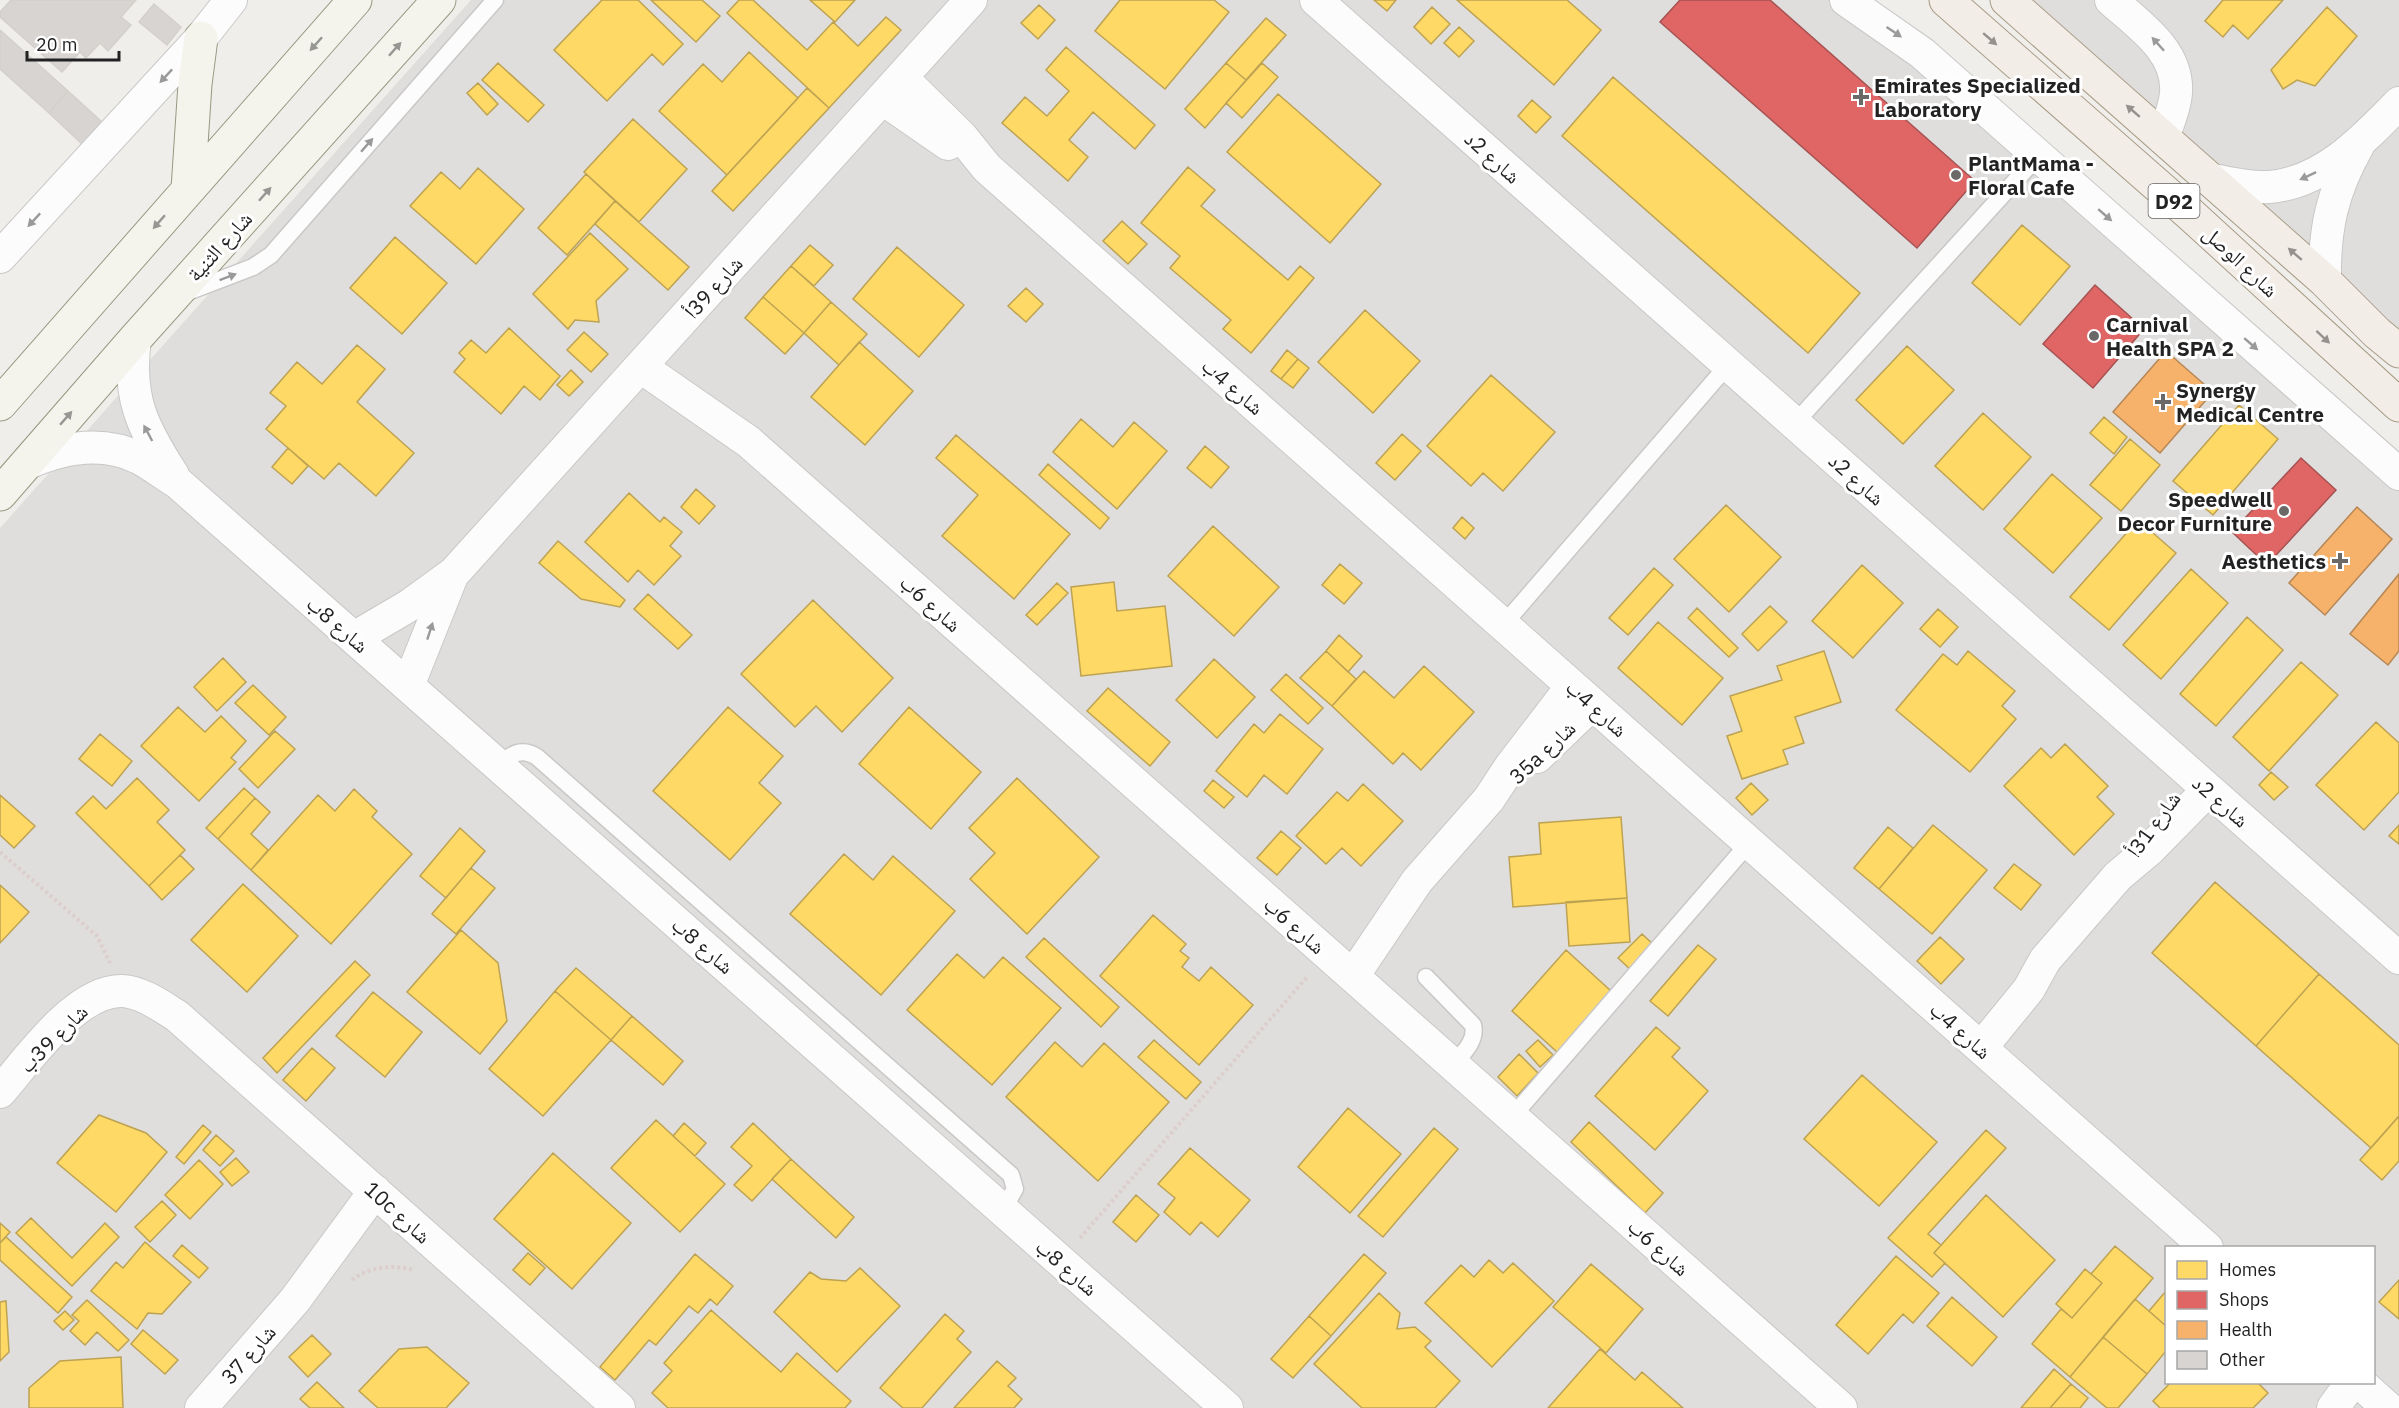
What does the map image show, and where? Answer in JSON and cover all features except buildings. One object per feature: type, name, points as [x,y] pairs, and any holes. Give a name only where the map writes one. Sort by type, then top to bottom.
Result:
[{"type":"main road","points":[[0,404],[355,0]]},
{"type":"main road","name":"شارع الثنية","points":[[0,494],[135,339],[439,0]]},
{"type":"main road","name":"شارع الوصل","points":[[1947,0],[2190,214],[2399,405]]},
{"type":"main road","name":"شارع الوصل","points":[[2007,0],[2392,340]]},
{"type":"main road","points":[[188,189],[195,84],[201,38]]},
{"type":"street","points":[[3,249],[201,38],[231,0]]},
{"type":"street","name":"شارع 39أ","points":[[354,638],[418,600],[454,573],[971,0]]},
{"type":"street","name":"شارع 2د","points":[[1316,0],[2399,958]]},
{"type":"street","points":[[1846,0],[1907,41],[2399,474]]},
{"type":"street","points":[[2111,0],[2156,40],[2171,63],[2177,91],[2175,105],[2163,138]]},
{"type":"street","name":"شارع 4ب","points":[[892,89],[987,168],[2205,1246]]},
{"type":"street","points":[[2209,179],[2249,186],[2286,185],[2320,170],[2358,145],[2399,103]]},
{"type":"street","points":[[2325,281],[2324,253],[2332,206],[2344,170],[2358,145]]},
{"type":"street","name":"شارع 8ب","points":[[135,339],[132,361],[136,404],[144,426],[178,483]]},
{"type":"street","name":"شارع 6ب","points":[[649,358],[749,442],[1841,1408]]},
{"type":"street","name":"شارع 8ب","points":[[26,464],[47,454],[93,447],[117,450],[138,458],[178,483],[1060,1260],[1217,1405]]},
{"type":"street","name":"شارع 39أ","points":[[408,686],[454,573]]},
{"type":"street","name":"35a شارع","points":[[1338,963],[1384,909],[1417,881],[1489,799],[1510,768],[1582,695]]},
{"type":"street","name":"شارع 31أ","points":[[1972,1040],[2029,989],[2046,960],[2118,876],[2149,849],[2199,782]]},
{"type":"street","name":"10c شارع","points":[[123,991],[146,997],[177,1016],[619,1408]]},
{"type":"street","name":"شارع 39ب","points":[[0,1092],[73,1012],[100,994],[123,991]]},
{"type":"street","name":"شارع 37","points":[[201,1408],[295,1300],[329,1272],[384,1199]]},
{"type":"street","points":[[2333,1408],[2367,1395]]},
{"type":"lane","points":[[173,297],[254,267],[271,255],[495,0]]},
{"type":"lane","points":[[1794,424],[2038,156]]},
{"type":"lane","points":[[1503,625],[1728,365]]},
{"type":"lane","points":[[1512,1117],[1749,843]]},
{"type":"lane","points":[[1426,977],[1473,1024],[1472,1042],[1454,1065]]},
{"type":"path","points":[[0,852],[97,936],[123,991]]},
{"type":"path","points":[[1060,1260],[1338,963]]},
{"type":"path","points":[[346,1287],[353,1278],[379,1268],[393,1267],[418,1271]]},
{"type":"shaded area","points":[[471,0],[1839,0],[2399,490],[2399,1408],[0,1408],[0,528]]},
{"type":"shaded area","points":[[1992,0],[2399,0],[2399,359]]},
{"type":"place","name":"Emirates Specialized Laboratory","points":[[1861,97]]},
{"type":"place","name":"PlantMama - Floral Cafe","points":[[1956,175]]},
{"type":"place","name":"Carnival Health SPA 2","points":[[2094,336]]},
{"type":"place","name":"Synergy Medical Centre","points":[[2163,402]]},
{"type":"place","name":"Speedwell Decor Furniture","points":[[2284,511]]},
{"type":"place","name":"Aesthetics","points":[[2340,561]]}]
